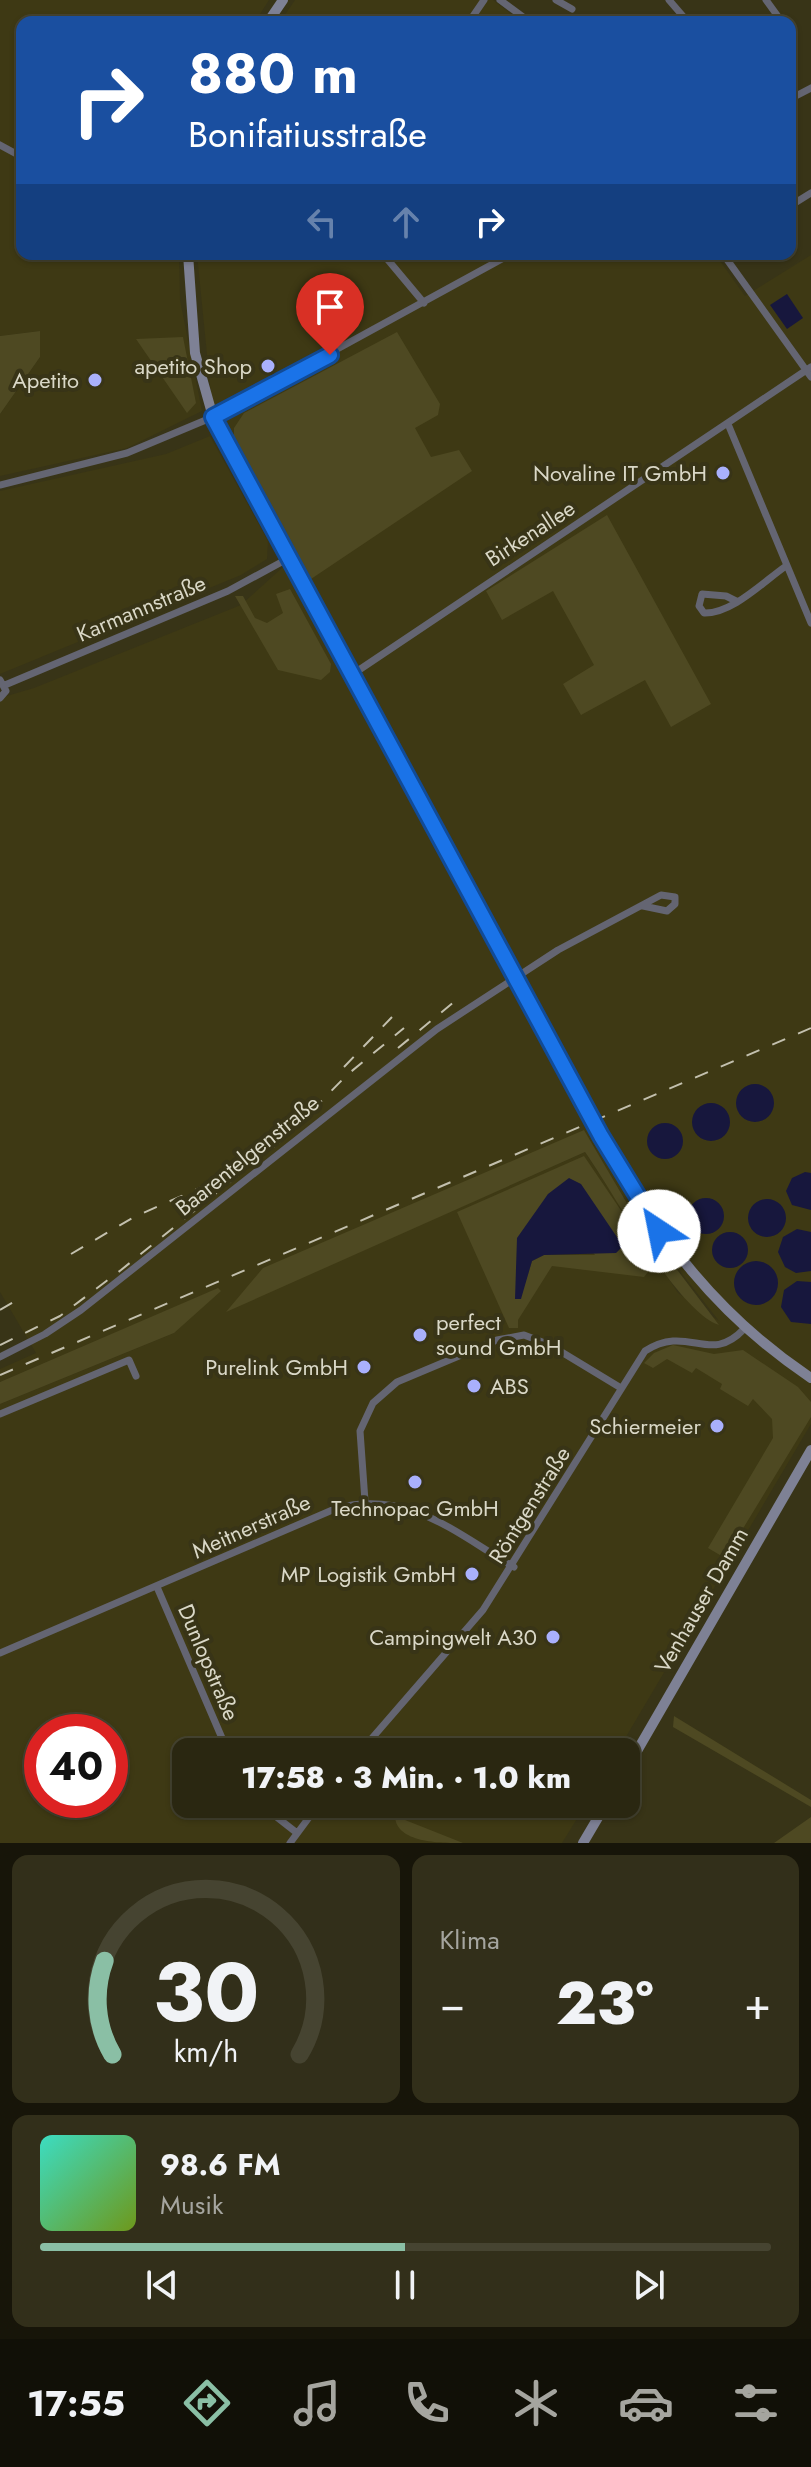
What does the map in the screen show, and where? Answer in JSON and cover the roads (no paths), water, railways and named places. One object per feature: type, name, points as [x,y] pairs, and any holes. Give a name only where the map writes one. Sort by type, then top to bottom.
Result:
[{"type":"street","points":[[500,0],[522,16]]},
{"type":"street","points":[[556,0],[572,9]]},
{"type":"street","points":[[672,3],[682,0]]},
{"type":"street","points":[[188,260],[195,353],[213,417],[601,1136],[673,1251],[744,1329],[811,1378]]},
{"type":"street","points":[[388,260],[424,303]]},
{"type":"street","points":[[0,485],[127,453],[213,417],[500,260]]},
{"type":"street","points":[[727,260],[809,372]]},
{"type":"street","name":"Birkenallee","points":[[353,674],[809,372]]},
{"type":"street","points":[[728,424],[811,623]]},
{"type":"street","name":"Karmannstraße","points":[[2,682],[218,596],[289,558]]},
{"type":"street","points":[[736,601],[709,593],[702,594],[699,606],[704,613],[717,614],[736,601],[786,566]]},
{"type":"street","points":[[0,698],[2,682]]},
{"type":"street","name":"Baarentelgenstraße","points":[[0,1357],[45,1334],[81,1310],[437,1029],[558,950],[643,906]]},
{"type":"street","name":"Röntgenstraße","points":[[372,1738],[483,1610],[514,1567],[645,1351],[662,1340],[676,1339],[719,1346],[734,1340],[744,1329]]},
{"type":"street","points":[[365,1501],[360,1431],[373,1403],[397,1382],[497,1340],[524,1335],[550,1345],[621,1388]]},
{"type":"street","points":[[0,1414],[129,1360],[136,1376]]},
{"type":"street","name":"Venhauser Damm","points":[[640,1746],[811,1450]]},
{"type":"street","name":"Meitnerstraße","points":[[0,1653],[327,1512],[365,1501],[395,1503],[422,1512],[514,1567]]},
{"type":"street","name":"Dunlopstraße","points":[[157,1587],[222,1738]]},
{"type":"street","points":[[278,1818],[297,1833]]},
{"type":"street","points":[[290,1843],[308,1818]]},
{"type":"street","points":[[583,1843],[598,1818]]},
{"type":"railway","points":[[398,1048],[460,997]]},
{"type":"railway","points":[[344,1067],[392,1017]]},
{"type":"railway","points":[[0,1345],[60,1316],[121,1270],[287,1136],[347,1075],[404,1028]]},
{"type":"railway","points":[[0,1375],[811,1028]]},
{"type":"railway","points":[[71,1254],[134,1217],[220,1179]]},
{"type":"railway","points":[[0,1310],[22,1297]]},
{"type":"place","name":"apetito Shop","points":[[268,366]]},
{"type":"place","name":"Apetito","points":[[95,380]]},
{"type":"place","name":"Novaline IT GmbH","points":[[723,473]]},
{"type":"place","name":"perfect sound GmbH","points":[[420,1335]]},
{"type":"place","name":"Purelink GmbH","points":[[364,1367]]},
{"type":"place","name":"ABS","points":[[474,1386]]},
{"type":"place","name":"Schiermeier","points":[[717,1426]]},
{"type":"place","name":"Technopac GmbH","points":[[415,1482]]},
{"type":"place","name":"MP Logistik GmbH","points":[[472,1574]]},
{"type":"place","name":"Campingwelt A30","points":[[553,1637]]}]
